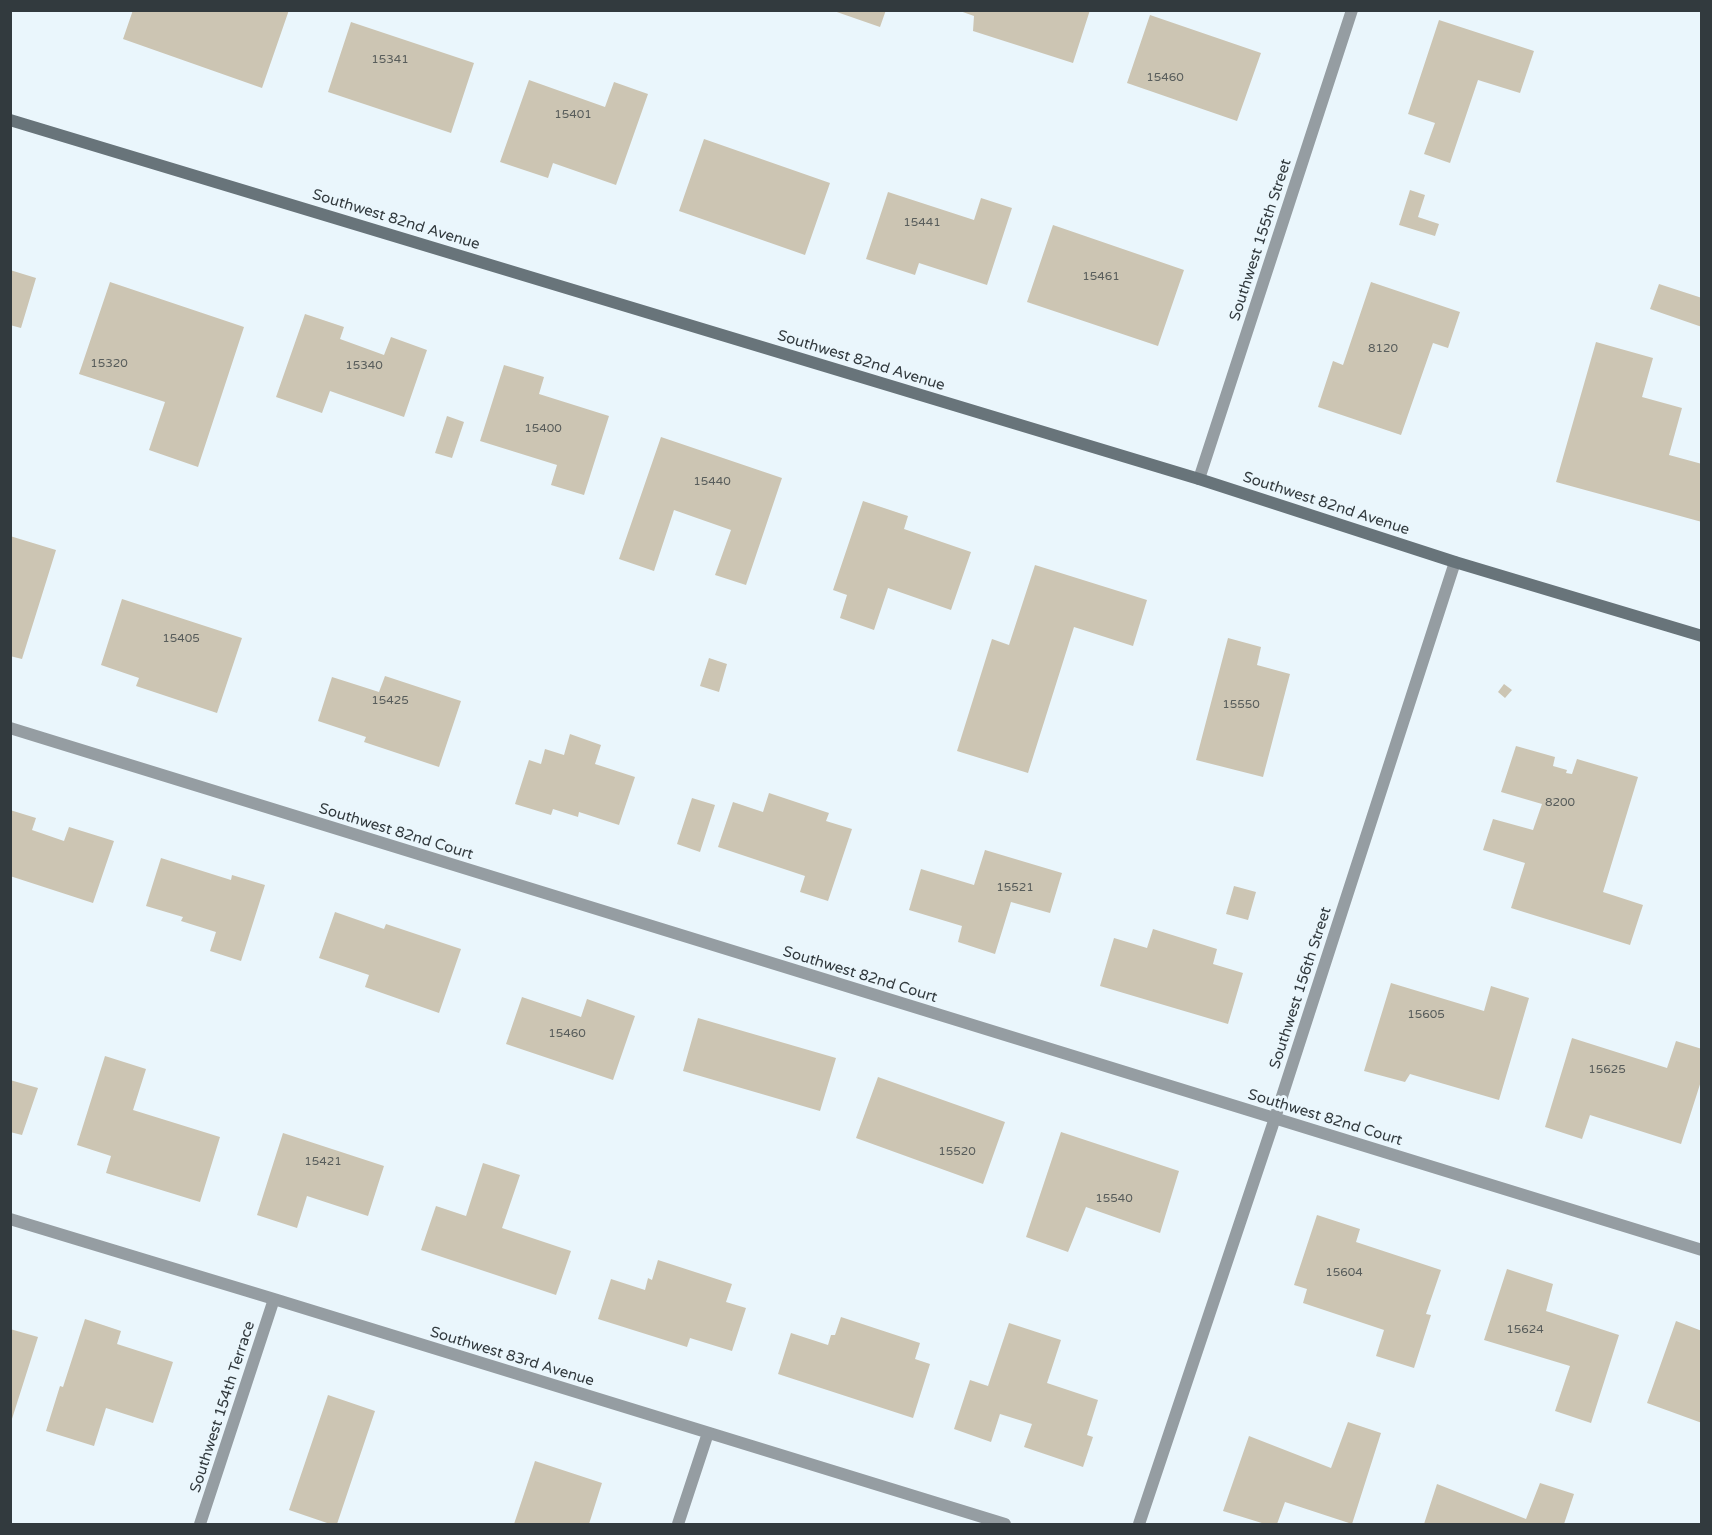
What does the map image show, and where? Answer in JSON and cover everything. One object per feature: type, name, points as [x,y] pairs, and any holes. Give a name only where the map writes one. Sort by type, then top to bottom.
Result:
[{"type":"street","name":"Southwest 155th Street","points":[[1199,479],[1352,10]]},
{"type":"street","name":"Southwest 82nd Avenue","points":[[10,120],[1199,479],[1455,562],[1701,636]]},
{"type":"street","name":"Southwest 156th Street","points":[[1139,1524],[1275,1118],[1455,562]]},
{"type":"street","name":"Southwest 82nd Court","points":[[10,728],[1701,1250]]},
{"type":"street","name":"Southwest 83rd Avenue","points":[[10,1219],[1005,1524]]},
{"type":"street","name":"Southwest 154th Terrace","points":[[200,1524],[274,1299]]},
{"type":"street","points":[[678,1524],[708,1433]]},
{"type":"building","points":[[133,10],[289,10],[262,88],[123,39]]},
{"type":"building","points":[[831,10],[886,10],[880,27]]},
{"type":"building","points":[[1090,10],[1073,63],[973,31],[974,16],[960,11]]},
{"type":"building","points":[[1150,15],[1261,53],[1237,121],[1127,83]]},
{"type":"building","points":[[1439,20],[1534,51],[1520,93],[1478,80],[1450,163],[1424,154],[1435,123],[1408,114]]},
{"type":"building","points":[[351,22],[474,63],[451,133],[328,92]]},
{"type":"building","points":[[529,80],[605,107],[614,82],[648,94],[616,185],[553,163],[548,178],[500,162]]},
{"type":"building","points":[[704,139],[830,183],[805,255],[679,211]]},
{"type":"building","points":[[1410,190],[1425,195],[1418,217],[1439,224],[1435,236],[1399,225]]},
{"type":"building","points":[[888,192],[974,220],[981,198],[1012,208],[987,285],[919,263],[915,275],[866,259]]},
{"type":"building","points":[[1053,225],[1184,270],[1158,346],[1027,302]]},
{"type":"building","points":[[10,270],[36,278],[21,328],[10,325]]},
{"type":"building","points":[[110,282],[244,327],[198,467],[149,450],[165,402],[79,374]]},
{"type":"building","points":[[1371,282],[1460,312],[1448,348],[1433,343],[1401,435],[1318,407],[1333,361],[1343,365]]},
{"type":"building","points":[[1659,284],[1702,298],[1702,327],[1650,309]]},
{"type":"building","points":[[305,314],[344,327],[340,339],[384,355],[391,337],[427,350],[404,417],[330,391],[322,413],[276,397]]},
{"type":"building","points":[[1596,342],[1653,358],[1642,397],[1682,408],[1669,455],[1702,464],[1702,522],[1556,482]]},
{"type":"building","points":[[504,365],[544,377],[539,394],[609,416],[584,495],[551,485],[557,465],[480,441]]},
{"type":"building","points":[[447,416],[464,422],[452,458],[435,453]]},
{"type":"building","points":[[661,437],[782,478],[746,585],[715,575],[731,530],[674,510],[654,571],[619,559]]},
{"type":"building","points":[[863,501],[908,516],[904,529],[971,552],[951,610],[888,588],[874,630],[840,618],[847,595],[833,590]]},
{"type":"building","points":[[10,536],[56,550],[22,659],[10,656]]},
{"type":"building","points":[[1035,565],[1147,600],[1133,646],[1074,627],[1028,773],[957,751],[992,639],[1009,645]]},
{"type":"building","points":[[122,599],[242,638],[217,713],[136,686],[139,678],[101,665]]},
{"type":"building","points":[[1228,638],[1261,647],[1257,665],[1290,674],[1263,777],[1196,760]]},
{"type":"building","points":[[709,658],[727,664],[719,692],[700,686]]},
{"type":"building","points":[[385,676],[461,701],[439,767],[364,742],[366,737],[318,721],[332,677],[379,692]]},
{"type":"building","points":[[1504,684],[1512,690],[1505,698],[1498,692]]},
{"type":"building","points":[[570,734],[601,745],[595,764],[635,777],[619,825],[579,812],[578,817],[553,809],[551,815],[515,804],[529,760],[541,764],[545,749],[564,755]]},
{"type":"building","points":[[1516,746],[1555,757],[1553,766],[1567,770],[1566,773],[1572,774],[1577,759],[1638,777],[1603,892],[1643,905],[1630,945],[1511,908],[1525,863],[1483,850],[1493,819],[1533,830],[1542,804],[1501,792]]},
{"type":"building","points":[[769,793],[829,813],[826,821],[852,829],[828,901],[800,892],[805,876],[718,847],[733,802],[763,812]]},
{"type":"building","points":[[692,798],[715,805],[700,852],[677,844]]},
{"type":"building","points":[[10,810],[36,818],[32,830],[64,841],[69,827],[114,841],[93,903],[10,876]]},
{"type":"building","points":[[985,850],[1062,873],[1050,913],[1011,902],[995,954],[958,942],[962,926],[909,910],[921,869],[974,885]]},
{"type":"building","points":[[161,858],[231,880],[232,875],[265,885],[241,961],[210,951],[216,932],[181,921],[183,917],[146,906]]},
{"type":"building","points":[[1234,886],[1256,892],[1248,920],[1226,914]]},
{"type":"building","points":[[335,912],[384,929],[386,924],[461,949],[439,1013],[365,987],[369,975],[319,958]]},
{"type":"building","points":[[1153,929],[1217,949],[1213,964],[1243,973],[1228,1024],[1100,986],[1114,938],[1147,948]]},
{"type":"building","points":[[1391,983],[1484,1011],[1491,986],[1529,998],[1499,1100],[1410,1074],[1405,1082],[1364,1071]]},
{"type":"building","points":[[522,997],[581,1017],[587,999],[635,1016],[613,1080],[506,1044]]},
{"type":"building","points":[[698,1018],[836,1058],[820,1111],[683,1071]]},
{"type":"building","points":[[1572,1038],[1667,1068],[1676,1041],[1702,1049],[1702,1078],[1681,1144],[1590,1115],[1582,1139],[1545,1127]]},
{"type":"building","points":[[105,1056],[146,1069],[133,1110],[220,1137],[200,1202],[106,1173],[111,1156],[77,1145]]},
{"type":"building","points":[[878,1077],[1005,1122],[983,1184],[856,1138]]},
{"type":"building","points":[[10,1080],[38,1088],[22,1135],[10,1132]]},
{"type":"building","points":[[1061,1132],[1179,1171],[1160,1233],[1086,1207],[1068,1252],[1026,1237]]},
{"type":"building","points":[[283,1133],[384,1166],[368,1216],[307,1196],[297,1228],[257,1215]]},
{"type":"building","points":[[483,1163],[520,1175],[502,1228],[571,1251],[556,1295],[421,1250],[436,1206],[466,1216]]},
{"type":"building","points":[[1317,1215],[1360,1229],[1356,1242],[1441,1270],[1426,1314],[1431,1315],[1414,1368],[1376,1356],[1384,1330],[1303,1303],[1307,1289],[1294,1285]]},
{"type":"building","points":[[658,1260],[732,1284],[726,1302],[746,1308],[732,1351],[690,1338],[687,1347],[598,1319],[611,1279],[645,1290],[648,1278],[652,1280]]},
{"type":"building","points":[[1507,1269],[1553,1284],[1546,1311],[1619,1335],[1591,1423],[1555,1411],[1570,1366],[1484,1340]]},
{"type":"building","points":[[841,1317],[920,1343],[915,1359],[930,1364],[913,1418],[778,1374],[791,1333],[828,1345],[831,1335],[835,1335]]},
{"type":"building","points":[[85,1319],[121,1331],[117,1344],[173,1362],[153,1423],[106,1408],[94,1446],[46,1431]]},
{"type":"building","points":[[1676,1321],[1702,1331],[1702,1423],[1647,1403]]},
{"type":"building","points":[[1009,1323],[1061,1340],[1047,1383],[1098,1400],[1087,1435],[1093,1437],[1083,1467],[1024,1447],[1032,1424],[1000,1414],[991,1442],[954,1429],[970,1380],[988,1386]]},
{"type":"building","points":[[10,1329],[38,1337],[11,1422],[10,1421]]},
{"type":"building","points":[[328,1395],[375,1411],[337,1524],[330,1524],[289,1510]]},
{"type":"building","points":[[1348,1422],[1381,1433],[1352,1524],[1285,1502],[1277,1524],[1265,1524],[1223,1511],[1249,1436],[1331,1468]]},
{"type":"building","points":[[535,1461],[602,1483],[589,1524],[514,1524]]},
{"type":"building","points":[[1540,1483],[1574,1494],[1564,1524],[1424,1524],[1437,1484],[1526,1519]]}]
